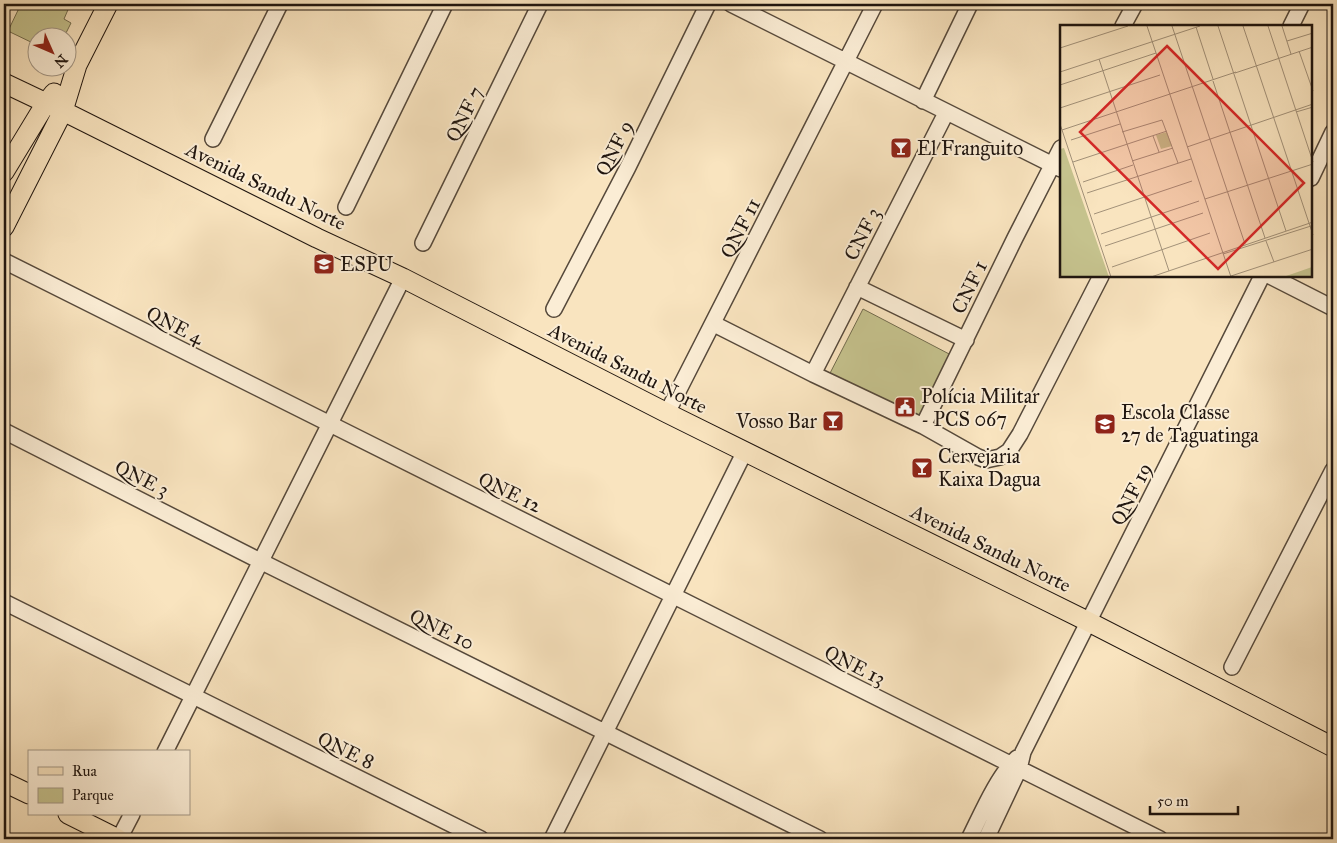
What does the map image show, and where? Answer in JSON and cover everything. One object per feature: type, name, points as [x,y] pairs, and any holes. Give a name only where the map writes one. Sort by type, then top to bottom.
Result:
[{"type":"main road","points":[[78,63],[108,4]]},
{"type":"main road","points":[[26,182],[18,189],[10,186],[5,170],[46,103],[66,78]]},
{"type":"main road","points":[[6,215],[26,182],[63,111],[73,78]]},
{"type":"main road","name":"Avenida Sandu Norte","points":[[4,83],[403,278],[667,413],[1089,622],[1333,747]]},
{"type":"main road","points":[[4,782],[28,794]]},
{"type":"main road","points":[[72,816],[119,839]]},
{"type":"street","points":[[213,139],[280,4]]},
{"type":"street","points":[[346,207],[445,4]]},
{"type":"street","name":"QNF 7","points":[[423,243],[540,4]]},
{"type":"street","name":"QNF 9","points":[[554,310],[628,167],[708,4]]},
{"type":"street","points":[[731,4],[1056,167]]},
{"type":"street","name":"QNF 11","points":[[667,413],[714,324],[875,4]]},
{"type":"street","points":[[923,101],[970,4]]},
{"type":"street","points":[[1124,25],[1135,4]]},
{"type":"street","points":[[1292,25],[1302,4]]},
{"type":"street","name":"CNF 3","points":[[813,374],[946,113]]},
{"type":"street","points":[[1312,176],[1333,132]]},
{"type":"street","name":"CNF 1","points":[[923,426],[1019,229],[1056,167],[1060,152]]},
{"type":"street","name":"QNE 4","points":[[4,261],[329,424]]},
{"type":"street","points":[[166,750],[403,278]]},
{"type":"street","points":[[714,324],[813,374],[923,426],[978,457],[993,459],[1005,455],[1020,434],[1100,278]]},
{"type":"street","name":"QNF 19","points":[[1014,767],[1089,622],[1261,278]]},
{"type":"street","points":[[1274,278],[1333,308]]},
{"type":"street","points":[[858,287],[966,340]]},
{"type":"street","name":"QNE 12","points":[[329,424],[673,596]]},
{"type":"street","name":"QNE 3","points":[[4,430],[262,562]]},
{"type":"street","points":[[552,839],[745,452]]},
{"type":"street","points":[[1232,667],[1333,470]]},
{"type":"street","name":"QNE 10","points":[[262,562],[820,839]]},
{"type":"street","name":"QNE 13","points":[[673,596],[1160,839]]},
{"type":"street","name":"QNE 8","points":[[4,602],[480,839]]},
{"type":"street","points":[[970,839],[989,799],[1014,767]]},
{"type":"street","points":[[986,839],[1014,767]]},
{"type":"street","points":[[119,839],[131,816]]},
{"type":"green space","points":[[21,4],[79,4],[76,8],[70,5],[64,19],[71,23],[68,28],[28,28],[28,41],[8,31]]},
{"type":"green space","points":[[863,309],[953,356],[916,422],[827,379]]},
{"type":"place","name":"El Franguito","points":[[901,148]]},
{"type":"place","name":"ESPU","points":[[324,264]]},
{"type":"place","name":"Polícia Militar - PCS 067","points":[[905,407]]},
{"type":"place","name":"Vosso Bar","points":[[833,421]]},
{"type":"place","name":"Escola Classe 27 de Taguatinga","points":[[1105,424]]},
{"type":"place","name":"Cervejaria Kaixa Dagua","points":[[922,468]]}]
